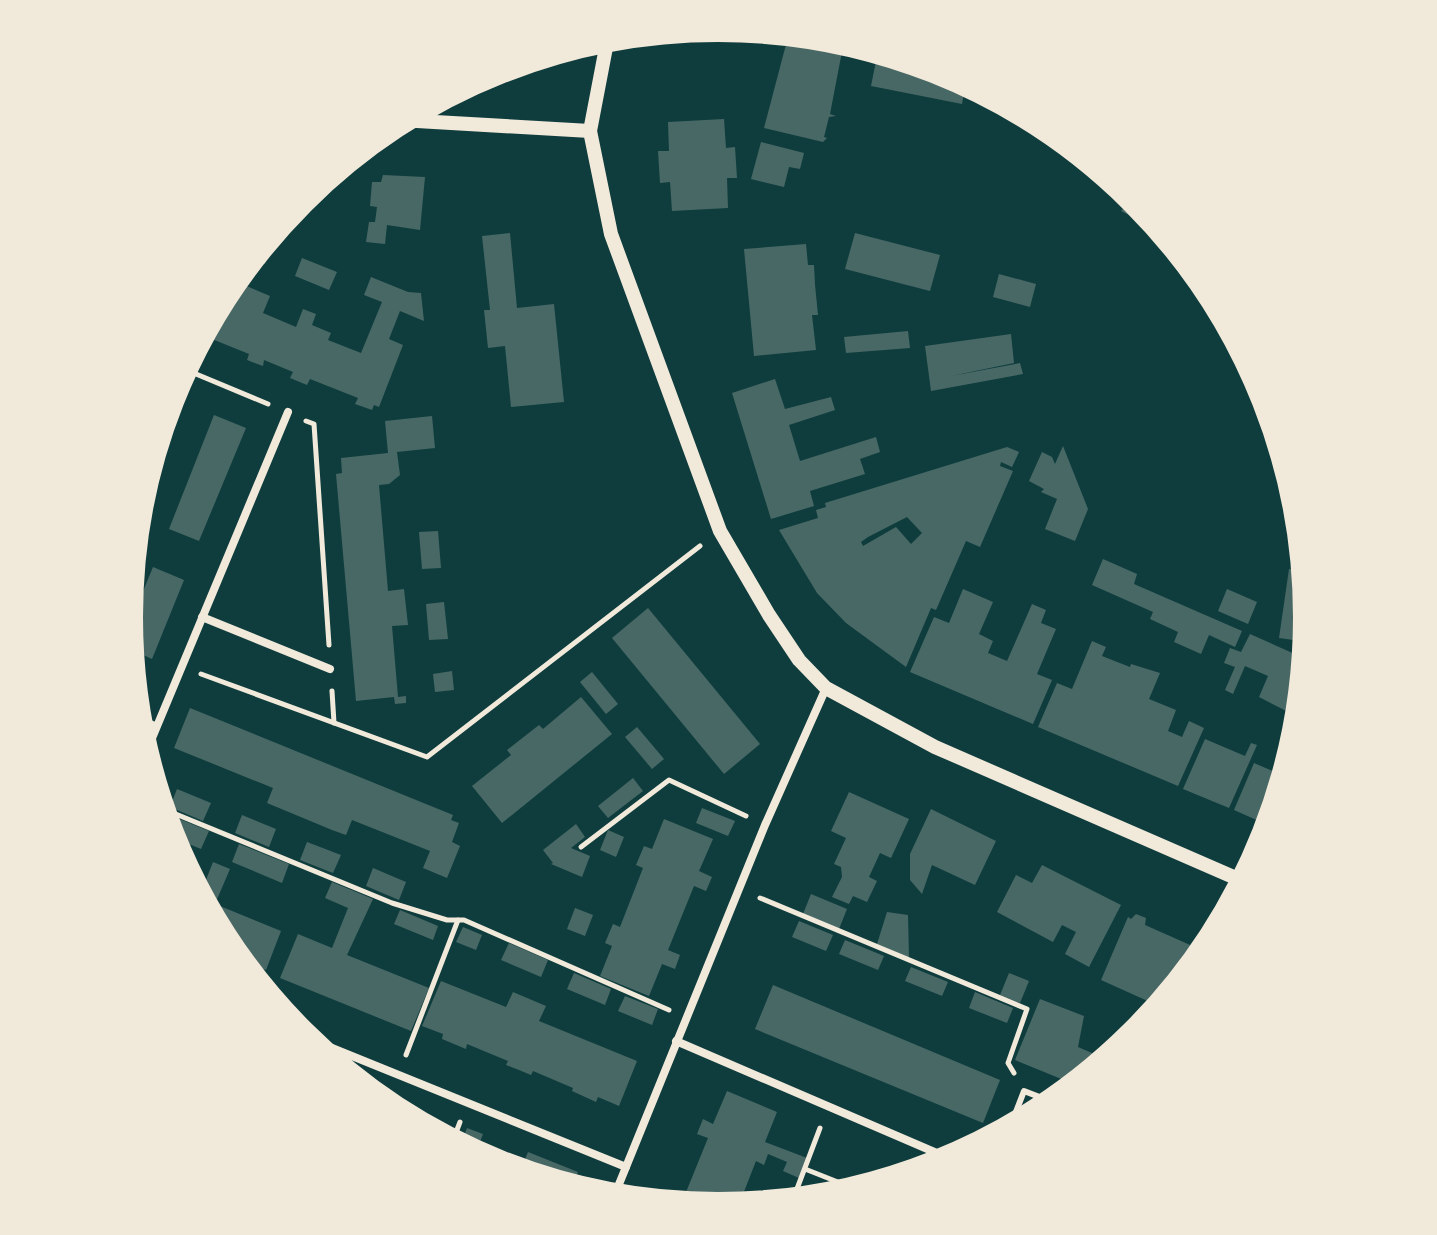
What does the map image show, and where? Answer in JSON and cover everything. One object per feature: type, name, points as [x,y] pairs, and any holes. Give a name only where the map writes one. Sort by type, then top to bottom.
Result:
[{"type":"street","points":[[605,51],[590,131],[611,234],[720,531],[799,660],[826,688],[935,747],[1234,877]]},
{"type":"street","points":[[423,121],[590,131]]},
{"type":"street","points":[[153,735],[288,412]]},
{"type":"street","points":[[202,617],[330,669]]},
{"type":"street","points":[[618,1186],[738,889],[826,688]]},
{"type":"street","points":[[676,1041],[935,1152]]},
{"type":"street","points":[[334,1049],[626,1167]]},
{"type":"lane","points":[[151,723],[157,726]]},
{"type":"lane","points":[[1016,1113],[1024,1091],[1040,1097]]},
{"type":"path","points":[[196,374],[314,424],[334,723]]},
{"type":"path","points":[[182,667],[427,757],[720,531]]},
{"type":"path","points":[[581,847],[669,780],[765,825]]},
{"type":"path","points":[[176,814],[392,903],[447,920],[464,920],[688,1018]]},
{"type":"path","points":[[738,889],[1027,1009],[1008,1063],[1024,1091]]},
{"type":"path","points":[[398,1074],[458,920]]},
{"type":"path","points":[[797,1190],[829,1107]]},
{"type":"path","points":[[805,1169],[838,1182]]},
{"type":"building","points":[[786,44],[842,54],[830,114],[836,116],[829,117],[824,137],[827,138],[823,142],[764,128]]},
{"type":"building","points":[[876,62],[964,95],[962,104],[871,86]]},
{"type":"building","points":[[724,119],[726,148],[735,147],[737,178],[727,178],[728,208],[672,211],[670,182],[660,183],[658,151],[669,151],[668,122]]},
{"type":"building","points":[[761,142],[804,153],[800,169],[789,167],[784,187],[751,179]]},
{"type":"building","points":[[383,175],[425,177],[420,230],[387,225],[385,244],[366,242],[369,222],[375,222],[377,207],[370,206],[372,182],[381,182]]},
{"type":"building","points":[[1125,207],[1136,218],[1121,211]]},
{"type":"building","points":[[510,233],[517,308],[554,304],[564,402],[511,407],[505,346],[488,348],[484,310],[490,310],[482,236]]},
{"type":"building","points":[[855,233],[940,255],[930,291],[845,269]]},
{"type":"building","points":[[806,244],[808,265],[814,265],[818,315],[812,315],[816,350],[754,356],[744,249]]},
{"type":"building","points":[[302,258],[337,272],[329,290],[295,276]]},
{"type":"building","points":[[999,274],[1036,284],[1030,307],[993,297]]},
{"type":"building","points":[[371,277],[408,292],[421,293],[424,321],[400,311],[389,339],[403,345],[379,407],[374,405],[372,410],[355,404],[358,398],[310,379],[307,385],[290,378],[293,372],[264,360],[263,366],[247,360],[249,354],[213,339],[246,286],[270,296],[263,313],[296,327],[303,309],[316,314],[312,325],[331,333],[328,340],[361,353],[382,302],[364,295]]},
{"type":"building","points":[[908,331],[910,348],[846,353],[844,337]]},
{"type":"building","points":[[1011,334],[1014,363],[951,376],[1020,363],[1023,374],[931,391],[925,346]]},
{"type":"building","points":[[775,379],[785,409],[831,397],[835,410],[789,425],[800,461],[876,437],[880,452],[860,459],[865,474],[810,491],[814,506],[771,519],[732,393]]},
{"type":"building","points":[[214,415],[246,428],[199,541],[169,529]]},
{"type":"building","points":[[432,416],[435,448],[397,452],[400,475],[389,484],[379,485],[388,591],[404,589],[408,625],[392,626],[398,697],[406,696],[406,703],[395,704],[394,697],[356,701],[336,474],[342,473],[341,458],[388,453],[385,421]]},
{"type":"building","points":[[1063,446],[1088,509],[1075,541],[1045,529],[1057,499],[1041,492],[1044,489],[1029,481],[1042,452],[1052,457],[1055,464]]},
{"type":"building","points":[[1007,447],[1019,452],[1012,467],[1001,462],[1000,466],[1013,471],[980,547],[966,541],[936,610],[931,608],[906,667],[846,623],[817,593],[779,530],[818,518],[816,510],[826,507],[825,503]],"holes":[[[907,517],[922,533],[911,544],[896,527],[863,546],[861,542]]]},
{"type":"building","points":[[438,531],[441,568],[422,569],[419,532]]},
{"type":"building","points":[[1103,559],[1137,574],[1134,584],[1242,631],[1235,647],[1209,635],[1201,654],[1174,642],[1178,632],[1150,619],[1153,612],[1092,585]]},
{"type":"building","points":[[153,567],[184,580],[152,659],[142,654],[142,595]]},
{"type":"building","points":[[1289,569],[1294,570],[1295,640],[1279,638]]},
{"type":"building","points":[[963,589],[993,602],[979,634],[993,641],[988,653],[1007,661],[1032,604],[1046,610],[1041,623],[1056,629],[1037,674],[1052,680],[1033,724],[910,672],[934,617],[949,623]]},
{"type":"building","points":[[1227,589],[1257,602],[1248,624],[1218,611]]},
{"type":"building","points":[[444,602],[448,639],[429,640],[426,604]]},
{"type":"building","points":[[648,608],[760,744],[724,774],[612,638]]},
{"type":"building","points":[[1250,634],[1295,654],[1288,712],[1259,697],[1268,676],[1245,666],[1233,694],[1225,690],[1235,667],[1224,663],[1230,648],[1241,652]]},
{"type":"building","points":[[1092,641],[1106,647],[1102,656],[1130,667],[1131,664],[1160,673],[1149,699],[1176,710],[1168,731],[1182,737],[1189,721],[1204,728],[1178,786],[1038,727],[1057,683],[1072,689]]},
{"type":"building","points":[[452,671],[454,690],[435,692],[433,674]]},
{"type":"building","points":[[592,672],[618,704],[606,714],[580,682]]},
{"type":"building","points":[[581,697],[612,734],[502,823],[472,786],[511,755],[507,750],[539,725],[543,729]]},
{"type":"building","points":[[190,708],[453,815],[451,820],[459,823],[452,842],[460,846],[447,878],[423,868],[430,851],[352,820],[346,835],[332,830],[267,803],[273,788],[174,748]]},
{"type":"building","points":[[637,727],[664,759],[652,769],[625,737]]},
{"type":"building","points":[[1205,739],[1245,756],[1251,743],[1257,745],[1229,808],[1183,789]]},
{"type":"building","points":[[1254,763],[1275,772],[1258,821],[1234,810]]},
{"type":"building","points":[[633,778],[643,791],[608,818],[598,806]]},
{"type":"building","points":[[177,789],[211,803],[203,821],[174,809],[172,802]]},
{"type":"building","points":[[849,792],[909,819],[891,858],[880,853],[869,877],[877,881],[867,902],[853,896],[849,904],[832,897],[842,877],[841,867],[834,864],[846,838],[831,831]]},
{"type":"building","points":[[702,808],[735,821],[728,836],[696,823]]},
{"type":"building","points":[[931,809],[996,841],[975,885],[932,865],[922,894],[910,880],[910,854]]},
{"type":"building","points":[[242,815],[276,829],[269,847],[235,833]]},
{"type":"building","points":[[178,818],[209,831],[201,849],[187,843]]},
{"type":"building","points":[[664,819],[713,839],[699,871],[712,877],[706,891],[694,886],[668,950],[680,955],[675,969],[662,964],[649,996],[600,976],[612,946],[605,943],[613,924],[620,927],[643,868],[636,865],[644,846],[652,849]]},
{"type":"building","points":[[576,824],[585,837],[571,848],[590,856],[582,877],[551,864],[543,850]]},
{"type":"building","points":[[608,830],[624,837],[616,857],[600,850]]},
{"type":"building","points":[[307,842],[341,855],[333,873],[300,860]]},
{"type":"building","points":[[239,844],[289,864],[282,883],[232,862]]},
{"type":"building","points":[[213,862],[230,869],[216,902],[205,881]]},
{"type":"building","points":[[1042,865],[1121,905],[1089,967],[1065,954],[1076,932],[1062,925],[1053,942],[997,912],[1016,875],[1032,883]]},
{"type":"building","points":[[373,868],[406,882],[399,900],[366,886]]},
{"type":"building","points":[[332,882],[373,899],[347,955],[429,988],[411,1031],[280,978],[298,934],[332,948],[348,908],[325,898]]},
{"type":"building","points":[[811,894],[847,909],[839,929],[803,914]]},
{"type":"building","points":[[217,905],[281,931],[266,970],[259,967]]},
{"type":"building","points":[[575,908],[593,915],[585,936],[567,929]]},
{"type":"building","points":[[400,910],[438,926],[433,940],[394,924]]},
{"type":"building","points":[[887,912],[908,915],[909,958],[877,944]]},
{"type":"building","points":[[1136,914],[1146,918],[1145,925],[1193,946],[1149,1002],[1101,980],[1128,917],[1131,919]]},
{"type":"building","points":[[799,921],[833,935],[826,951],[792,937]]},
{"type":"building","points":[[463,927],[482,935],[476,950],[456,942]]},
{"type":"building","points":[[845,940],[884,956],[878,970],[839,954]]},
{"type":"building","points":[[509,943],[548,960],[541,977],[501,960]]},
{"type":"building","points":[[911,967],[948,982],[942,996],[905,981]]},
{"type":"building","points":[[574,973],[611,989],[605,1005],[567,989]]},
{"type":"building","points":[[1009,973],[1029,981],[1020,1003],[1000,995]]},
{"type":"building","points":[[441,981],[506,1007],[513,992],[546,1006],[539,1021],[637,1061],[619,1106],[598,1097],[596,1102],[572,1091],[573,1088],[533,1071],[531,1075],[506,1065],[508,1061],[467,1044],[466,1049],[442,1039],[443,1034],[422,1026]]},
{"type":"building","points":[[773,985],[1000,1080],[983,1123],[755,1029]]},
{"type":"building","points":[[975,992],[1013,1008],[1007,1023],[969,1008]]},
{"type":"building","points":[[625,996],[658,1009],[652,1025],[618,1011]]},
{"type":"building","points":[[1040,999],[1084,1016],[1078,1047],[1096,1055],[1064,1080],[1015,1060]]},
{"type":"building","points":[[727,1091],[777,1112],[765,1142],[807,1158],[799,1178],[783,1171],[787,1162],[768,1154],[764,1165],[756,1161],[743,1194],[685,1194],[708,1138],[697,1134],[703,1119],[713,1124]]},
{"type":"building","points":[[467,1128],[483,1134],[480,1143],[464,1136]]},
{"type":"building","points":[[528,1152],[578,1172],[576,1177],[524,1161]]}]
